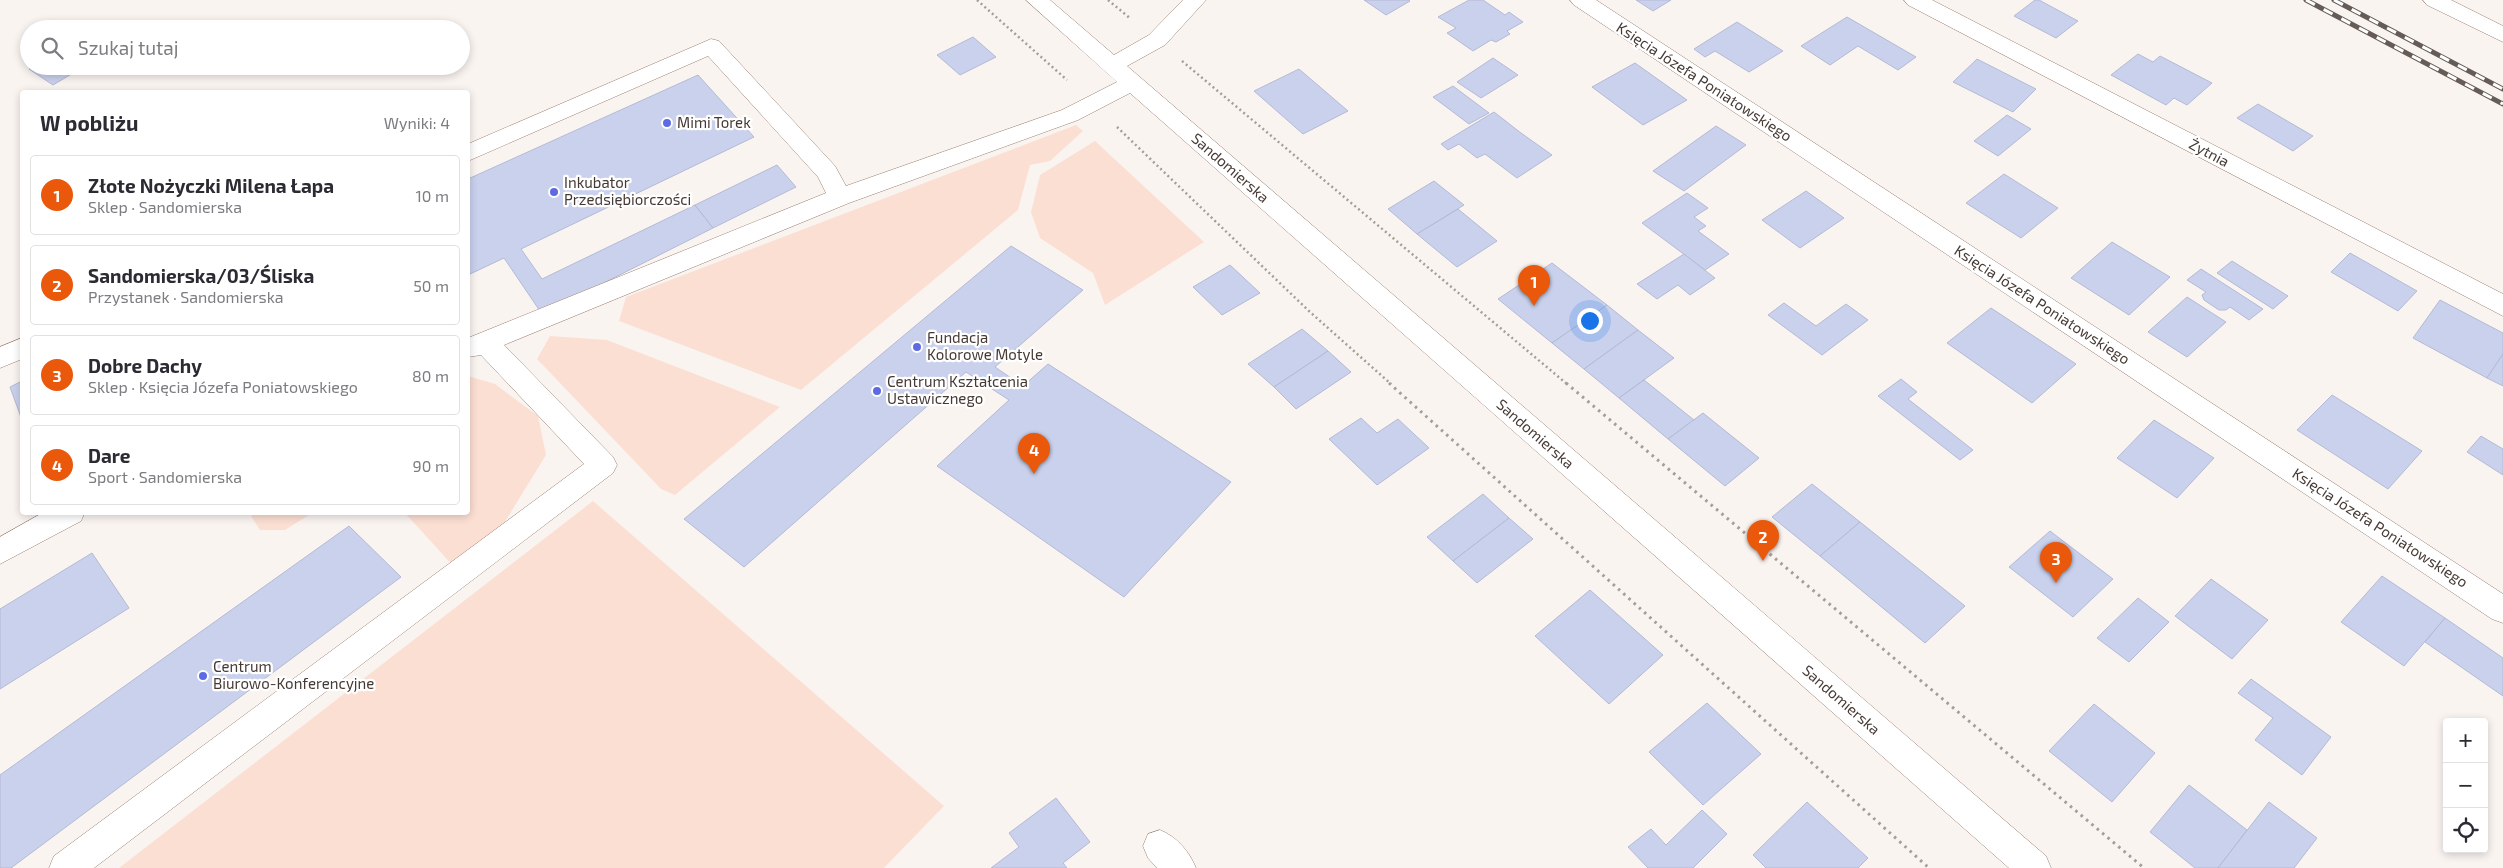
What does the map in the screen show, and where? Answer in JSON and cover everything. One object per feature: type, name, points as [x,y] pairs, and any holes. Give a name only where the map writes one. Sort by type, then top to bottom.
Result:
[{"type":"street","name":"Sandomierska","points":[[1037,0],[2034,868]]},
{"type":"street","points":[[1112,65],[1157,40],[1195,0]]},
{"type":"street","name":"Księcia Józefa Poniatowskiego","points":[[1581,0],[2503,610]]},
{"type":"street","name":"Żytnia","points":[[1915,0],[2503,306]]},
{"type":"street","points":[[2434,0],[2503,35]]},
{"type":"street","points":[[470,152],[711,46],[827,172],[840,197]]},
{"type":"street","points":[[66,868],[603,465],[476,345],[840,197],[1070,115],[1132,84]]},
{"type":"street","points":[[0,358],[20,349]]},
{"type":"street","points":[[0,551],[66,515]]},
{"type":"path","points":[[977,0],[1093,104],[1310,312],[1929,868]]},
{"type":"path","points":[[1108,0],[2144,868]]},
{"type":"shaded area","points":[[1076,125],[1083,131],[1050,161],[1030,165],[1018,210],[801,390],[619,321],[626,297]]},
{"type":"shaded area","points":[[1095,141],[1204,242],[1105,305],[1093,273],[1040,238],[1031,212],[1040,175]]},
{"type":"shaded area","points":[[550,336],[607,340],[780,407],[675,495],[661,489],[537,359]]},
{"type":"shaded area","points":[[470,377],[495,384],[538,416],[546,455],[495,538],[455,568],[407,515],[470,515]]},
{"type":"shaded area","points":[[593,501],[944,806],[884,868],[119,868]]},
{"type":"shaded area","points":[[309,515],[285,530],[260,530],[251,516]]},
{"type":"building","points":[[1364,0],[1408,0],[1410,1],[1386,15]]},
{"type":"building","points":[[1469,0],[1483,0],[1505,15],[1509,12],[1523,22],[1507,31],[1510,34],[1496,42],[1491,40],[1473,51],[1447,33],[1456,28],[1438,17]]},
{"type":"building","points":[[1636,0],[1671,0],[1653,11]]},
{"type":"building","points":[[2035,0],[2039,0],[2078,21],[2056,38],[2014,16]]},
{"type":"building","points":[[1847,17],[1916,57],[1898,70],[1858,46],[1830,65],[1801,46]]},
{"type":"building","points":[[1737,22],[1783,51],[1749,72],[1715,51],[1705,57],[1694,49]]},
{"type":"building","points":[[973,37],[996,57],[960,75],[937,55]]},
{"type":"building","points":[[2138,54],[2153,62],[2160,56],[2212,83],[2187,105],[2174,98],[2166,105],[2111,75]]},
{"type":"building","points":[[1493,58],[1518,75],[1481,98],[1457,82]]},
{"type":"building","points":[[1977,59],[2036,89],[2013,112],[1953,82]]},
{"type":"building","points":[[1635,63],[1687,100],[1643,125],[1592,87]]},
{"type":"building","points":[[1299,69],[1348,111],[1303,134],[1254,91]]},
{"type":"building","points":[[38,75],[70,75],[53,85]]},
{"type":"building","name":"Inkubator Przedsiębiorczości","points":[[698,75],[754,137],[521,249],[542,279],[695,205],[713,228],[542,314],[504,258],[470,274],[470,178]]},
{"type":"building","points":[[1453,86],[1489,113],[1469,124],[1433,97]]},
{"type":"building","points":[[2258,104],[2313,136],[2293,151],[2237,118]]},
{"type":"building","points":[[1494,112],[1552,155],[1517,178],[1485,154],[1477,158],[1459,144],[1448,150],[1441,144]]},
{"type":"building","points":[[2007,115],[2031,129],[1998,156],[1974,141]]},
{"type":"building","points":[[1716,126],[1746,145],[1684,191],[1653,171]]},
{"type":"building","points":[[777,165],[796,187],[713,228],[695,205]]},
{"type":"building","points":[[2004,174],[2058,208],[2021,238],[1966,203]]},
{"type":"building","points":[[1434,181],[1464,205],[1417,234],[1388,209]]},
{"type":"building","points":[[1806,191],[1844,218],[1800,248],[1762,220]]},
{"type":"building","points":[[1687,193],[1708,208],[1694,217],[1706,226],[1698,231],[1729,254],[1705,270],[1642,223]]},
{"type":"building","points":[[1458,209],[1497,241],[1457,267],[1417,234]]},
{"type":"building","points":[[2112,242],[2170,277],[2129,315],[2071,278]]},
{"type":"building","name":"Centrum Kształcenia Ustawicznego","points":[[1011,246],[1083,290],[995,367],[1023,386],[1048,364],[1231,482],[1124,597],[937,466],[1009,400],[966,372],[744,567],[684,519]]},
{"type":"building","points":[[2350,253],[2417,291],[2398,311],[2331,272]]},
{"type":"building","points":[[1684,254],[1715,278],[1690,295],[1678,285],[1657,299],[1637,284]]},
{"type":"building","points":[[2232,261],[2288,296],[2273,309],[2217,273]]},
{"type":"building","points":[[1552,263],[1607,305],[1552,343],[1498,299]]},
{"type":"building","points":[[1230,265],[1260,293],[1222,315],[1193,287]]},
{"type":"building","points":[[2201,269],[2263,309],[2249,320],[2230,307],[2226,310],[2219,310],[2204,300],[2202,295],[2206,292],[2187,280]]},
{"type":"building","points":[[2187,297],[2226,322],[2187,357],[2148,332]]},
{"type":"building","points":[[2440,300],[2503,333],[2503,354],[2487,378],[2413,338]]},
{"type":"building","points":[[1784,303],[1816,326],[1846,304],[1868,320],[1822,355],[1768,315]]},
{"type":"building","points":[[1607,305],[1638,330],[1584,369],[1552,343]]},
{"type":"building","points":[[1991,308],[2076,364],[2032,403],[1947,343]]},
{"type":"building","points":[[1302,329],[1328,351],[1274,387],[1248,364]]},
{"type":"building","points":[[1638,330],[1674,358],[1619,398],[1584,369]]},
{"type":"building","points":[[1328,351],[1351,372],[1296,409],[1274,387]]},
{"type":"building","points":[[2503,354],[2503,386],[2487,378]]},
{"type":"building","points":[[1901,379],[1917,392],[1908,399],[1973,450],[1960,460],[1878,396]]},
{"type":"building","points":[[1644,380],[1694,420],[1668,439],[1619,398]]},
{"type":"building","points":[[20,382],[20,414],[10,387]]},
{"type":"building","points":[[2332,395],[2422,451],[2388,489],[2297,430]]},
{"type":"building","points":[[1703,413],[1759,458],[1725,486],[1668,439]]},
{"type":"building","points":[[1361,418],[1377,433],[1398,419],[1429,448],[1377,485],[1329,439]]},
{"type":"building","points":[[2154,420],[2214,458],[2177,498],[2117,458]]},
{"type":"building","points":[[2481,436],[2503,449],[2503,475],[2467,452]]},
{"type":"building","points":[[1812,484],[1860,522],[1820,556],[1772,517]]},
{"type":"building","points":[[1483,494],[1509,518],[1453,561],[1427,537]]},
{"type":"building","points":[[1509,518],[1533,539],[1477,583],[1453,561]]},
{"type":"building","points":[[1860,522],[1965,606],[1925,643],[1820,556]]},
{"type":"building","name":"Centrum Biurowo-Konferencyjne","points":[[349,526],[401,577],[11,868],[0,868],[0,775]]},
{"type":"building","points":[[2050,531],[2113,579],[2073,617],[2009,567]]},
{"type":"building","points":[[92,553],[129,608],[0,689],[0,609]]},
{"type":"building","points":[[2382,576],[2445,618],[2404,666],[2341,622]]},
{"type":"building","points":[[2211,579],[2268,620],[2232,659],[2175,616]]},
{"type":"building","points":[[1590,590],[1663,655],[1609,704],[1535,636]]},
{"type":"building","points":[[2138,598],[2169,622],[2129,662],[2097,638]]},
{"type":"building","points":[[2445,618],[2503,658],[2503,696],[2425,642]]},
{"type":"building","points":[[2251,679],[2331,737],[2302,775],[2255,740],[2273,718],[2238,693]]},
{"type":"building","points":[[1707,703],[1761,754],[1703,805],[1649,752]]},
{"type":"building","points":[[2094,704],[2155,753],[2112,802],[2049,751]]},
{"type":"building","points":[[2189,785],[2247,830],[2218,868],[2195,868],[2150,832]]},
{"type":"building","points":[[1056,798],[1090,842],[1063,863],[1067,868],[991,868],[1019,847],[1009,833]]},
{"type":"building","points":[[1807,802],[1868,858],[1858,868],[1766,868],[1753,855]]},
{"type":"building","points":[[2269,802],[2317,838],[2294,868],[2218,868]]},
{"type":"building","points":[[1702,810],[1727,834],[1693,868],[1648,868],[1628,847],[1651,829],[1666,845]]},
{"type":"railway","points":[[2306,0],[2503,104]]},
{"type":"railway","points":[[2334,0],[2503,89]]},
{"type":"place","name":"Mimi Torek","points":[[667,123]]},
{"type":"place","name":"Inkubator Przedsiębiorczości","points":[[554,192]]},
{"type":"place","name":"Złote Nożyczki Milena Łapa","points":[[1534,306]]},
{"type":"place","name":"Fundacja Kolorowe Motyle","points":[[917,347]]},
{"type":"place","name":"Centrum Kształcenia Ustawicznego","points":[[877,391]]},
{"type":"place","name":"Dare","points":[[1034,474]]},
{"type":"place","name":"Sandomierska/03/Śliska","points":[[1763,561]]},
{"type":"place","name":"Dobre Dachy","points":[[2056,583]]},
{"type":"place","name":"Centrum Biurowo-Konferencyjne","points":[[203,676]]}]
